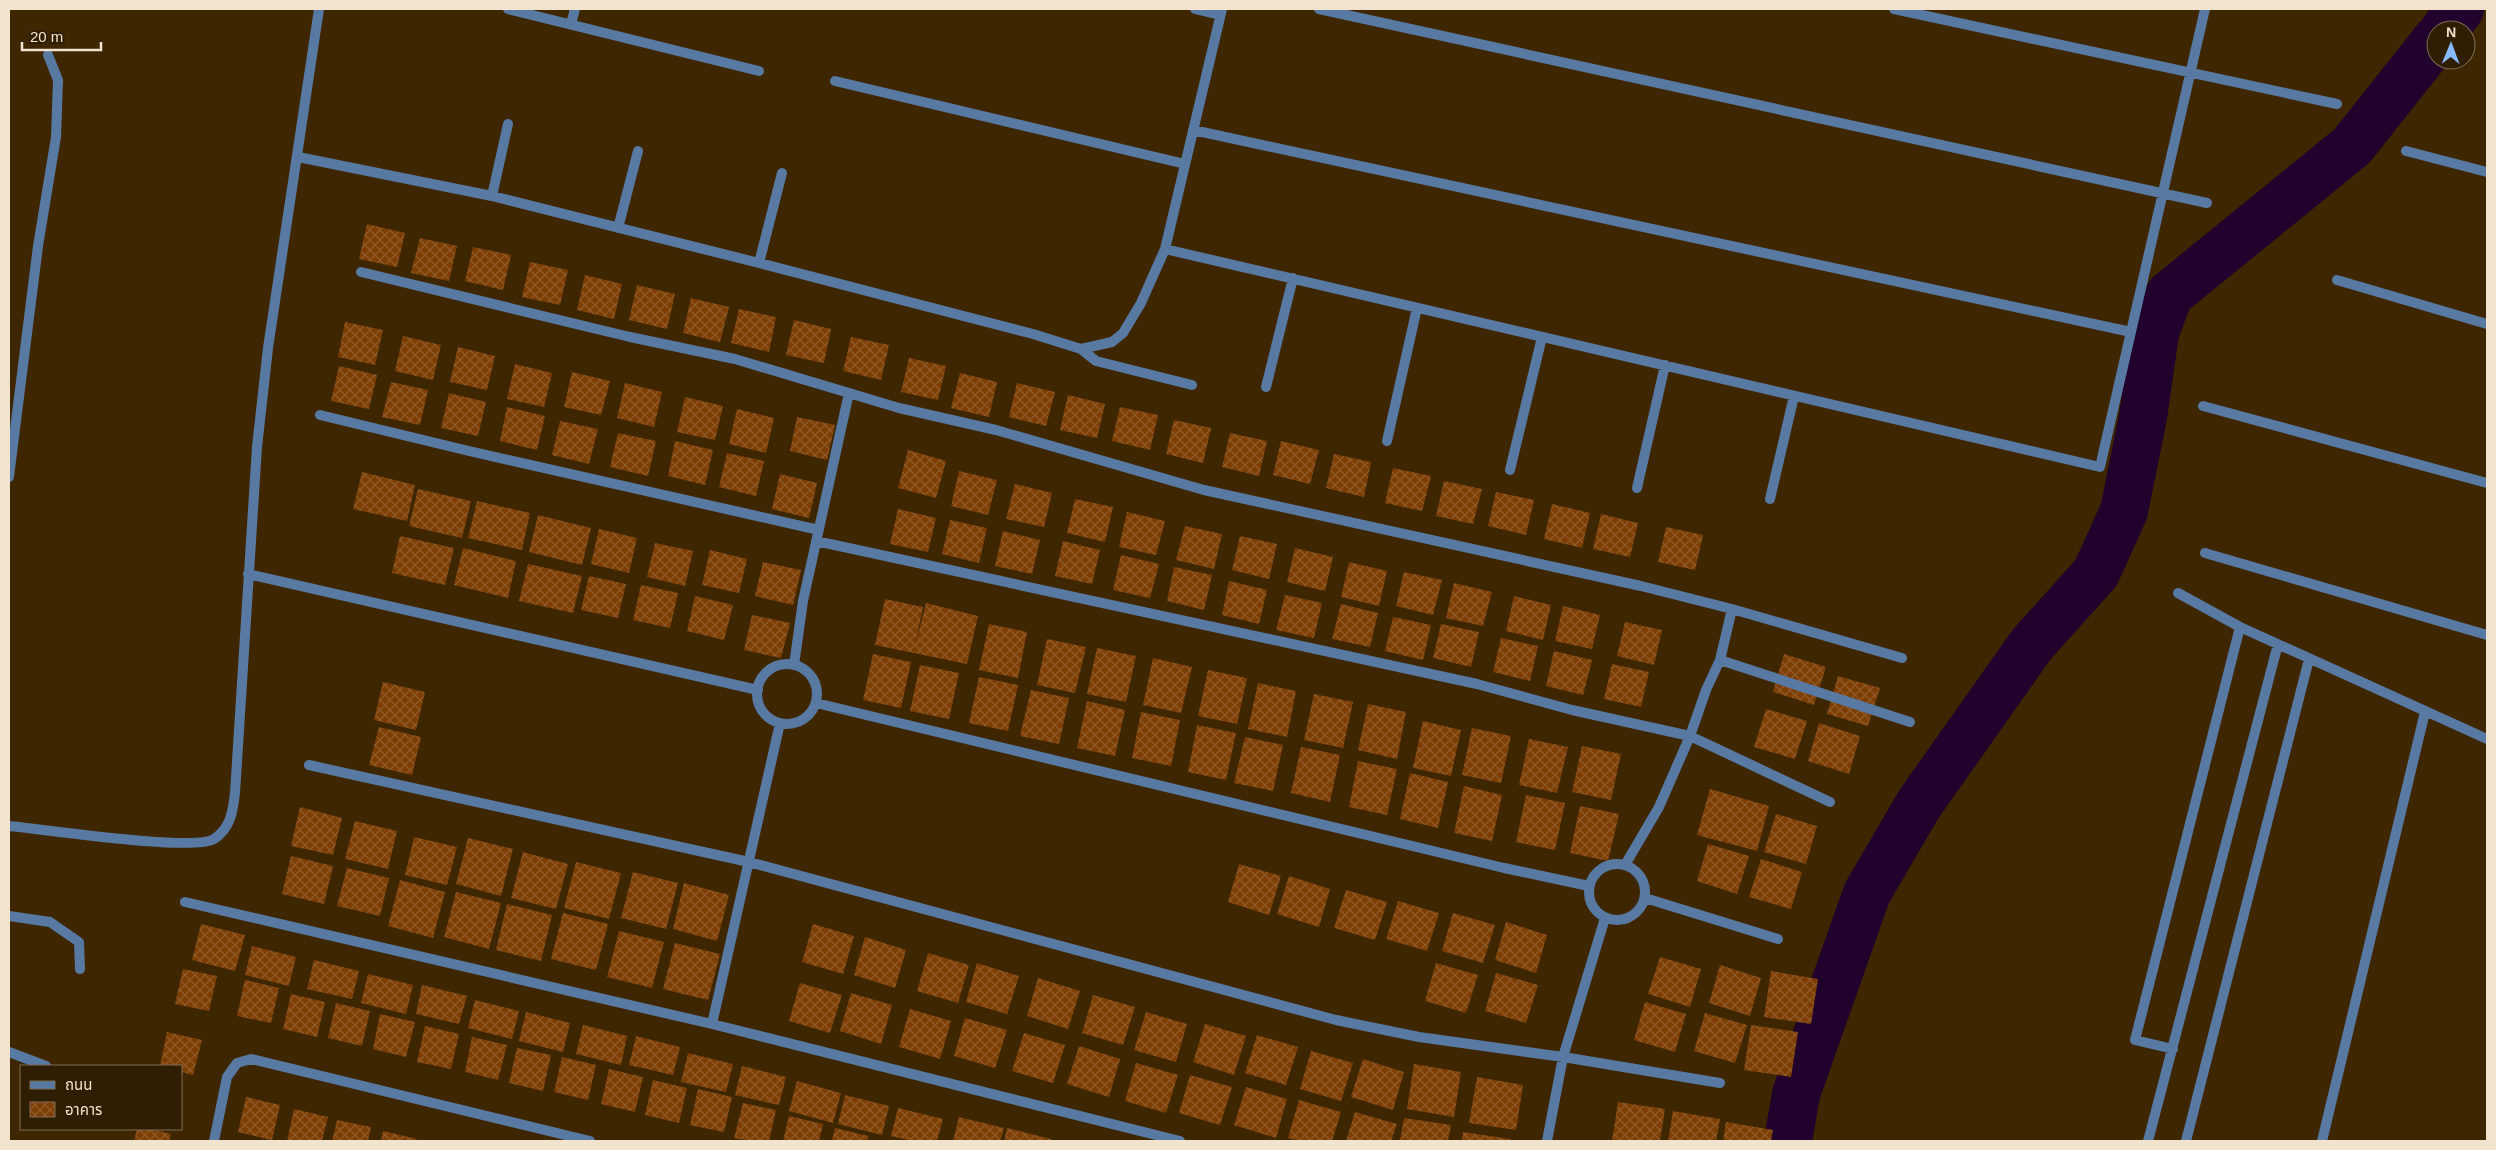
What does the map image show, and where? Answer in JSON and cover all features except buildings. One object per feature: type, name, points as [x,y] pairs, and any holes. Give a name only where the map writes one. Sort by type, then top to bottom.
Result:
[{"type":"street","points":[[9,826],[183,844],[213,839],[232,819],[257,447],[268,348],[319,9]]},
{"type":"street","points":[[508,9],[759,70]]},
{"type":"street","points":[[571,24],[574,9]]},
{"type":"street","points":[[1081,349],[1112,342],[1123,333],[1141,303],[1165,249],[1221,12],[1195,9]]},
{"type":"street","points":[[1319,9],[2208,203]]},
{"type":"street","points":[[1894,9],[2337,104]]},
{"type":"street","points":[[1165,249],[2100,467],[2205,9]]},
{"type":"street","points":[[9,477],[38,246],[56,137],[58,80],[48,55]]},
{"type":"street","points":[[835,81],[1185,164]]},
{"type":"street","points":[[492,196],[508,124]]},
{"type":"street","points":[[1193,130],[2131,332]]},
{"type":"street","points":[[618,228],[638,151]]},
{"type":"street","points":[[2406,151],[2487,172]]},
{"type":"street","points":[[298,157],[492,196],[760,263],[1033,334],[1081,349],[1096,361],[1192,385]]},
{"type":"street","points":[[760,263],[782,173]]},
{"type":"street","points":[[361,272],[630,337],[735,359],[900,408],[996,430],[1204,490],[1641,586],[1732,609],[1902,658]]},
{"type":"street","points":[[1266,387],[1293,278]]},
{"type":"street","points":[[2337,280],[2487,324]]},
{"type":"street","points":[[1387,441],[1417,308]]},
{"type":"street","points":[[1510,470],[1542,337]]},
{"type":"street","points":[[1637,488],[1665,366]]},
{"type":"street","points":[[794,665],[803,601],[849,393]]},
{"type":"street","points":[[1770,500],[1794,396]]},
{"type":"street","points":[[2204,406],[2487,484]]},
{"type":"street","points":[[320,415],[469,451],[819,530]]},
{"type":"street","points":[[816,542],[1467,682],[1572,710],[1690,736],[1830,802]]},
{"type":"street","points":[[2205,554],[2487,634]]},
{"type":"street","points":[[248,574],[758,690]]},
{"type":"street","points":[[2178,593],[2240,627],[2487,739]]},
{"type":"street","points":[[1625,865],[1659,807],[1690,736],[1706,690],[1720,660],[1732,609]]},
{"type":"street","points":[[2173,1049],[2136,1040],[2240,627]]},
{"type":"street","points":[[2148,1141],[2278,644]]},
{"type":"street","points":[[2186,1141],[2309,658]]},
{"type":"street","points":[[1720,660],[1910,722]]},
{"type":"street","points":[[794,665],[805,669],[816,682],[818,691],[816,703],[808,717],[799,722],[780,723],[763,712],[759,704],[758,690],[764,675],[770,669],[778,666],[794,665]]},
{"type":"street","points":[[816,703],[1504,868],[1589,886]]},
{"type":"street","points":[[2322,1141],[2425,712]]},
{"type":"street","points":[[712,1024],[780,723]]},
{"type":"street","points":[[310,765],[749,862],[1336,1020],[1419,1037],[1564,1057],[1720,1083]]},
{"type":"street","points":[[1625,865],[1638,874],[1643,881],[1644,898],[1642,906],[1630,918],[1622,920],[1605,918],[1593,908],[1588,894],[1589,886],[1598,871],[1607,866],[1625,865]]},
{"type":"street","points":[[1644,898],[1778,939]]},
{"type":"street","points":[[185,902],[712,1024],[1180,1141]]},
{"type":"street","points":[[9,916],[50,922],[79,942],[80,969]]},
{"type":"street","points":[[1547,1141],[1564,1057],[1605,918]]},
{"type":"street","points":[[9,1052],[43,1065]]},
{"type":"street","points":[[214,1141],[227,1077],[237,1063],[251,1059],[590,1141]]},
{"type":"waterway","points":[[2452,20],[2460,9]]},
{"type":"waterway","points":[[1788,1141],[1796,1094],[1867,893],[1919,804],[2032,644],[2096,573],[2124,511],[2143,417],[2155,333],[2169,295],[2352,146],[2426,53]]}]
